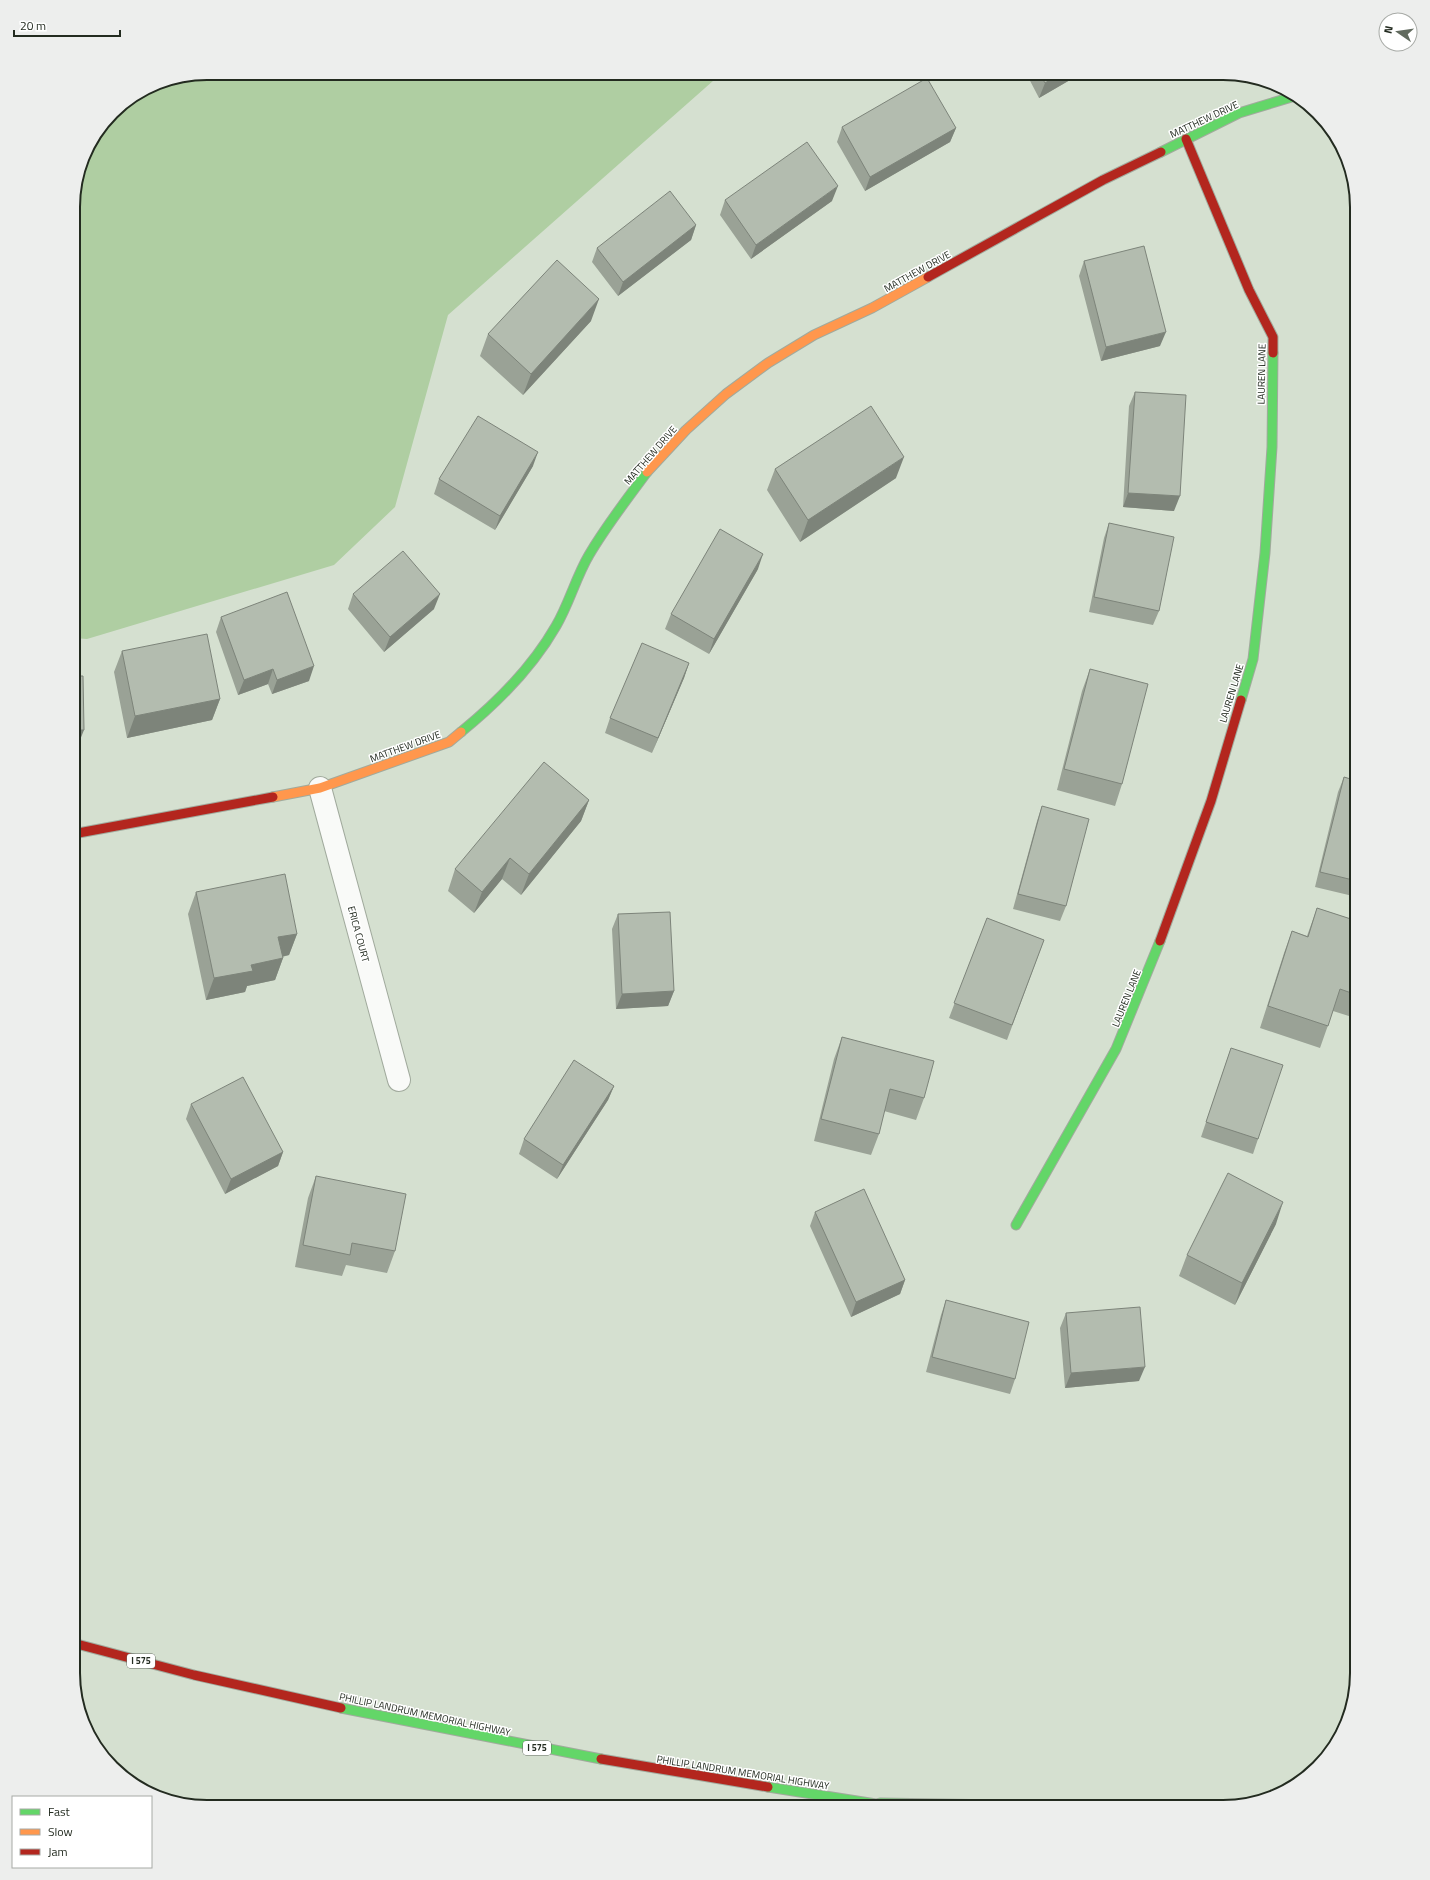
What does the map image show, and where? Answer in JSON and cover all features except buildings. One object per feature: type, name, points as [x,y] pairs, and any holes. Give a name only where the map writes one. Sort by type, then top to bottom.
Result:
[{"type":"main road","name":"MATTHEW DRIVE","points":[[80,833],[320,788],[449,742],[490,708],[526,670],[556,626],[589,555],[618,511],[650,468],[686,430],[726,394],[768,363],[814,335],[872,308],[1103,180],[1239,113],[1288,98]]},
{"type":"main road","name":"LAUREN LANE","points":[[1016,1225],[1116,1049],[1157,951],[1211,801],[1253,659],[1265,553],[1272,447],[1273,337],[1249,290],[1186,139]]},
{"type":"main road","name":"PHILLIP LANDRUM MEMORIAL HIGHWAY","points":[[80,1645],[210,1679],[523,1746],[849,1800]]},
{"type":"street","name":"ERICA COURT","points":[[320,788],[398,1080]]},
{"type":"green space","points":[[207,80],[714,80],[448,315],[395,507],[334,565],[87,639],[80,638],[80,199],[84,174],[93,151],[101,136],[123,112],[136,101],[166,87],[182,82]]},
{"type":"traffic: fast","points":[[1161,152],[1239,113],[1288,98]]},
{"type":"traffic: fast","points":[[1241,700],[1253,659],[1265,553],[1272,447],[1273,353]]},
{"type":"traffic: fast","points":[[461,732],[488,709],[513,684],[547,641],[561,618],[580,572],[589,555],[647,472]]},
{"type":"traffic: fast","points":[[1016,1225],[1116,1049],[1160,941]]},
{"type":"traffic: fast","points":[[341,1708],[601,1759]]},
{"type":"traffic: fast","points":[[768,1787],[851,1800]]},
{"type":"traffic: slow","points":[[647,472],[686,430],[726,394],[768,363],[814,335],[872,308],[928,277]]},
{"type":"traffic: slow","points":[[273,797],[320,788],[449,742],[461,732]]},
{"type":"traffic: jam","points":[[1186,139],[1249,290],[1273,337],[1273,353]]},
{"type":"traffic: jam","points":[[928,277],[1103,180],[1161,152]]},
{"type":"traffic: jam","points":[[1160,941],[1211,801],[1241,700]]},
{"type":"traffic: jam","points":[[80,833],[273,797]]},
{"type":"traffic: jam","points":[[80,1645],[194,1675],[341,1708]]},
{"type":"traffic: jam","points":[[601,1759],[768,1787]]}]
